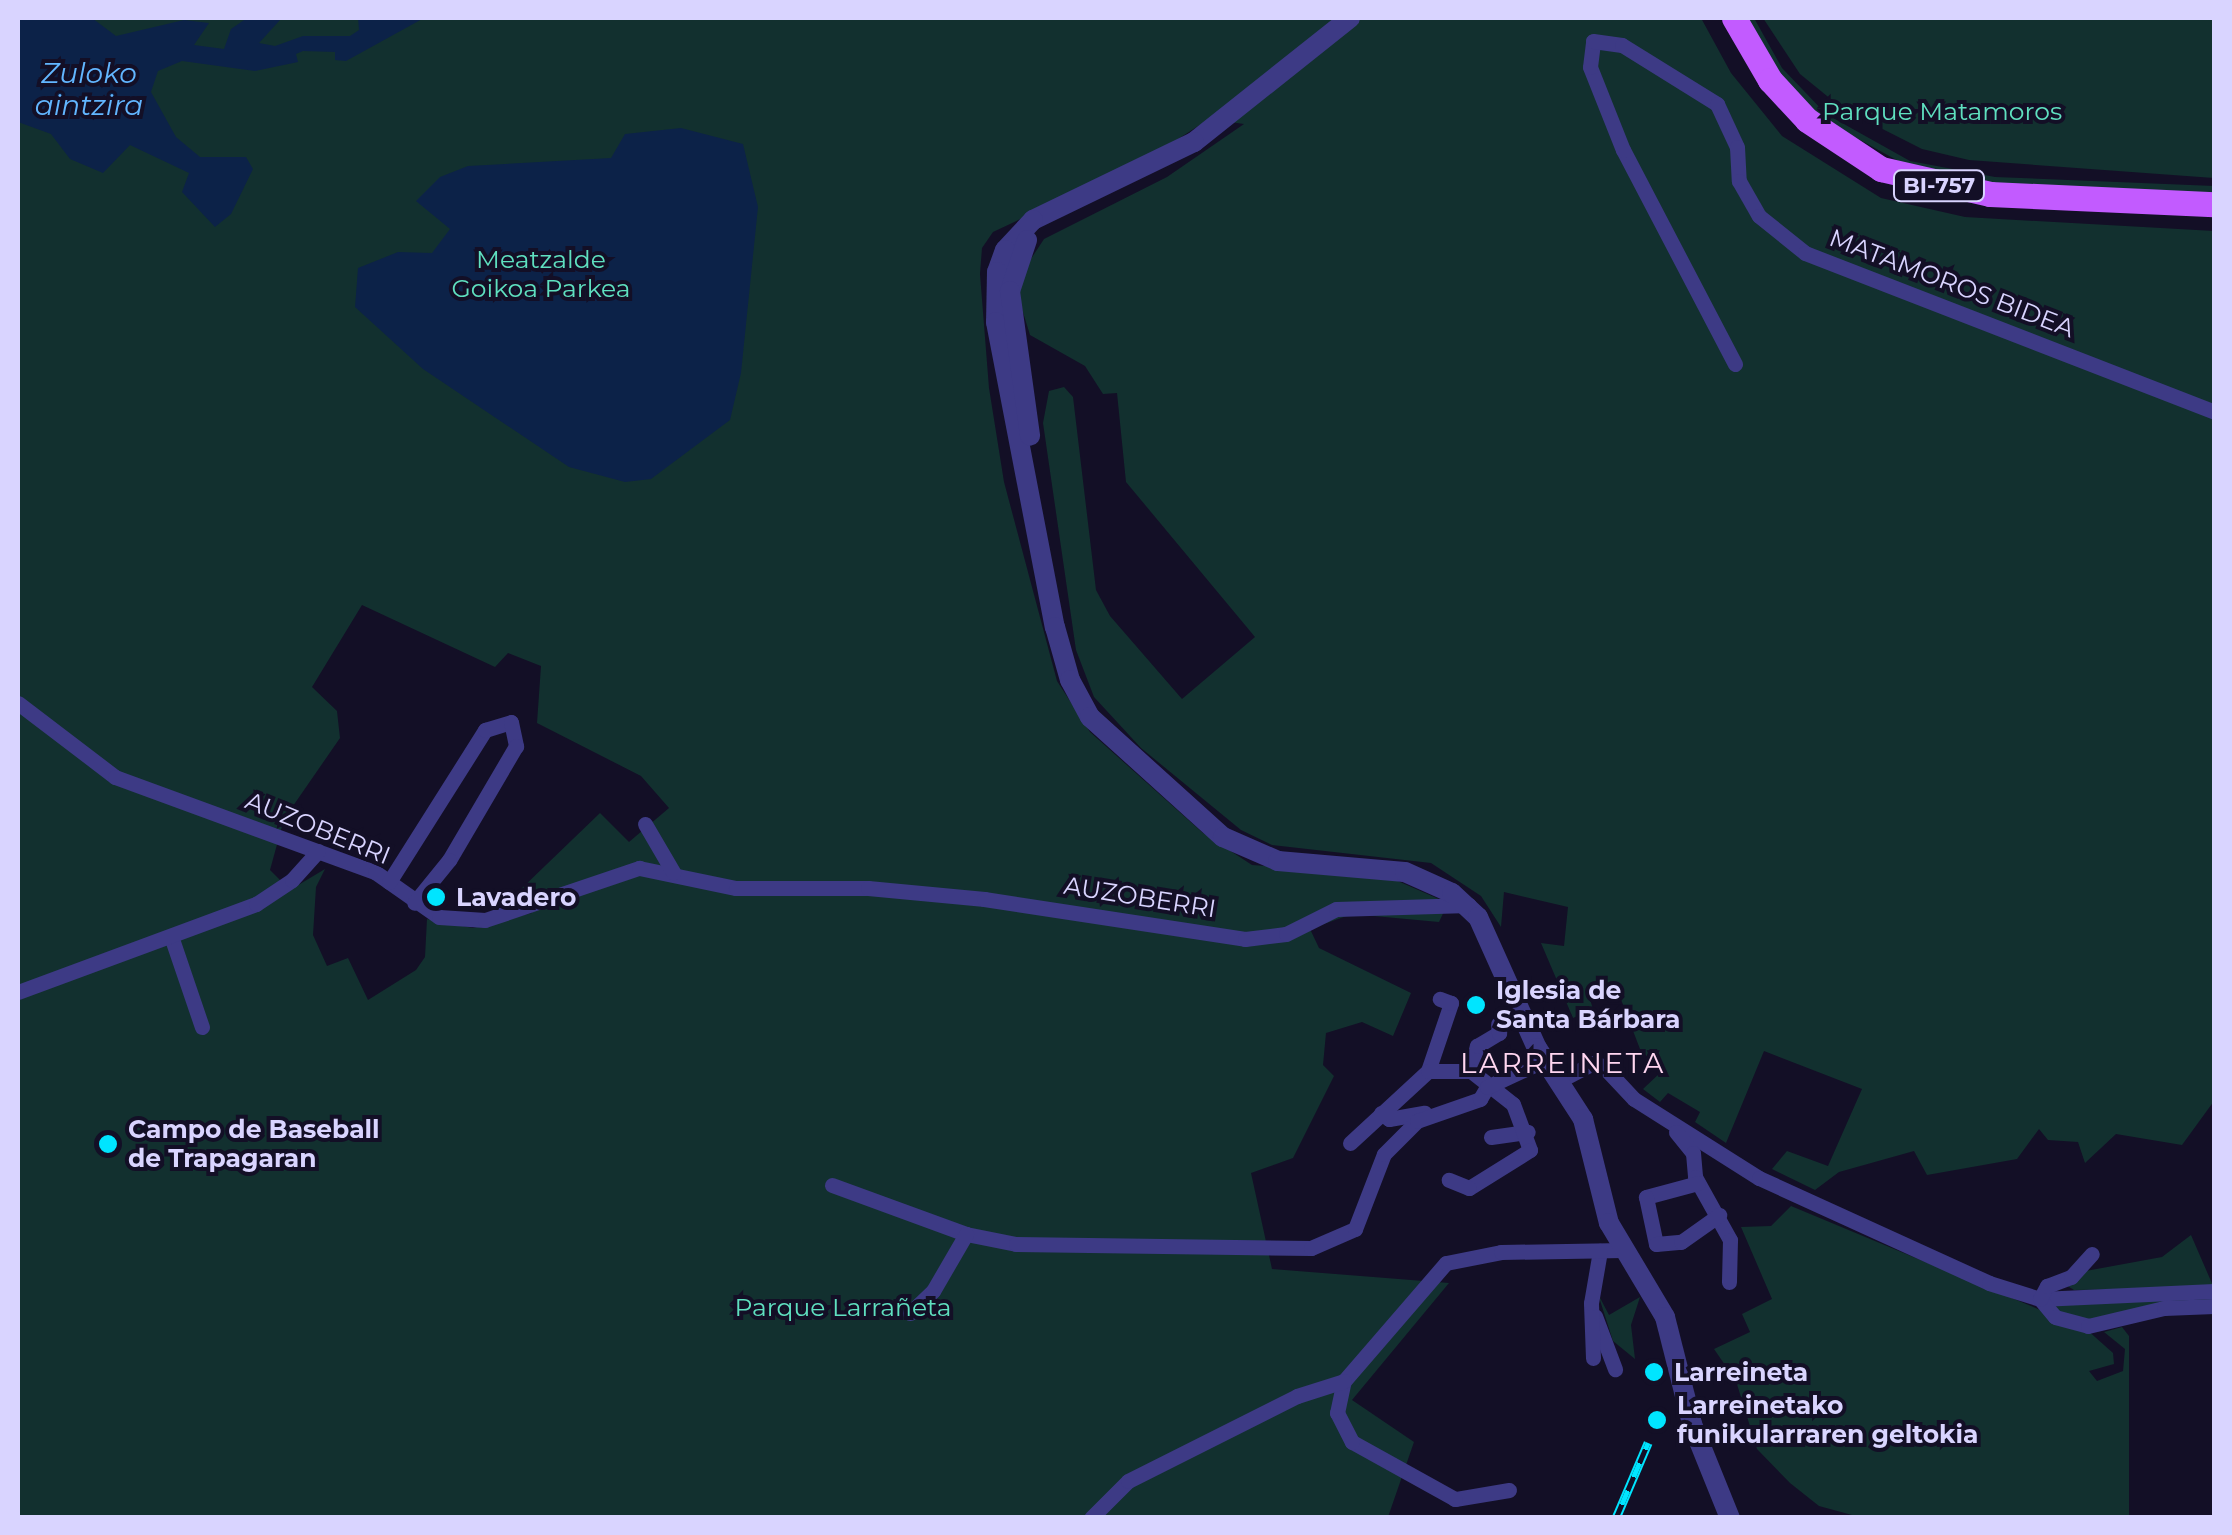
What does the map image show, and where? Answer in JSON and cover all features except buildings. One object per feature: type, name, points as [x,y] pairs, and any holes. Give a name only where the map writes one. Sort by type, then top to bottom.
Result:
[{"type":"main road","name":"BI-757","points":[[1734,18],[1770,80],[1807,120],[1880,168],[1974,192],[2214,204]]},
{"type":"street","points":[[1350,18],[1171,158],[1071,203],[1018,232],[1000,261],[994,293],[1003,371],[1063,658],[1090,717],[1222,836],[1278,861],[1406,872],[1468,906],[1496,946],[1545,1060],[1588,1133],[1610,1223],[1665,1318],[1679,1380],[1730,1518]]},
{"type":"street","name":"MATAMOROS BIDEA","points":[[1735,364],[1622,150],[1590,67],[1593,42],[1607,38],[1642,55],[1717,104],[1737,146],[1739,181],[1759,216],[1805,253],[2214,412]]},
{"type":"street","name":"AUZOBERRI","points":[[18,703],[115,778],[389,882],[414,904],[439,917],[485,920],[638,868],[736,888],[868,888],[1245,938],[1293,930],[1336,909],[1468,906]]},
{"type":"street","points":[[389,882],[485,730],[511,722],[516,746],[449,860],[414,904]]},
{"type":"street","points":[[645,824],[672,872]]},
{"type":"street","points":[[18,992],[172,939],[256,904],[292,880],[318,852]]},
{"type":"street","points":[[172,939],[202,1028]]},
{"type":"street","points":[[1350,1143],[1428,1071],[1452,1003],[1440,998]]},
{"type":"street","points":[[1471,1070],[1477,1046],[1499,1034],[1498,1024]]},
{"type":"street","points":[[1381,1113],[1389,1120],[1480,1099],[1487,1087],[1545,1060]]},
{"type":"street","points":[[1560,1080],[1593,1063],[1603,1066],[1634,1099],[1759,1178],[1962,1271],[2040,1299],[2214,1291]]},
{"type":"street","points":[[1428,1071],[1471,1070],[1487,1087],[1513,1104],[1528,1132],[1526,1156],[1486,1185],[1469,1188],[1449,1180]]},
{"type":"street","points":[[832,1185],[966,1234],[1044,1247],[1301,1248],[1325,1245],[1355,1229],[1384,1154],[1430,1112]]},
{"type":"street","points":[[1676,1124],[1693,1153],[1698,1183],[1719,1215],[1732,1254],[1729,1282]]},
{"type":"street","points":[[1490,1137],[1528,1132]]},
{"type":"street","points":[[1698,1183],[1646,1196],[1656,1244],[1681,1242],[1719,1215]]},
{"type":"street","points":[[910,1314],[932,1291],[966,1234]]},
{"type":"street","points":[[1509,1490],[1454,1498],[1352,1442],[1337,1413],[1344,1381],[1446,1263],[1501,1252],[1624,1250]]},
{"type":"street","points":[[1592,1358],[1591,1303],[1600,1252]]},
{"type":"street","points":[[2040,1299],[2047,1286],[2071,1277],[2092,1254]]},
{"type":"street","points":[[2040,1299],[2056,1317],[2088,1326],[2164,1308],[2214,1306]]},
{"type":"street","points":[[1591,1303],[1615,1369]]},
{"type":"street","points":[[1092,1518],[1128,1480],[1297,1396],[1344,1381]]},
{"type":"green space","points":[[18,18],[1701,18],[1731,73],[1782,136],[1881,198],[1965,217],[2214,231],[2214,1101],[2182,1145],[2116,1134],[2085,1163],[2078,1142],[2048,1140],[2039,1129],[2017,1159],[1927,1175],[1914,1151],[1839,1172],[1815,1190],[1772,1169],[1787,1151],[1828,1166],[1862,1089],[1764,1051],[1726,1143],[1695,1122],[1700,1112],[1668,1093],[1660,1102],[1643,1089],[1661,1072],[1640,1049],[1617,989],[1588,993],[1593,1009],[1573,1018],[1541,943],[1564,946],[1568,907],[1504,892],[1501,927],[1481,896],[1431,863],[1272,845],[1241,830],[1141,748],[1094,697],[1076,650],[1043,423],[1049,391],[1064,387],[1073,397],[1096,590],[1110,616],[1182,699],[1255,637],[1126,482],[1117,393],[1103,394],[1085,366],[1030,335],[1018,296],[1025,268],[1044,239],[1167,177],[1244,124],[1209,119],[1147,159],[993,232],[982,248],[980,274],[989,388],[1004,482],[1057,681],[1090,732],[1203,833],[1252,865],[1384,875],[1448,903],[1439,922],[1352,914],[1310,929],[1319,948],[1411,993],[1393,1036],[1362,1022],[1326,1033],[1323,1065],[1334,1076],[1293,1158],[1251,1173],[1272,1269],[1449,1283],[1352,1400],[1414,1442],[1388,1517],[18,1517]],"holes":[[[362,605],[495,667],[508,653],[541,666],[537,723],[641,776],[669,808],[629,842],[600,813],[520,890],[532,913],[473,928],[427,919],[425,957],[416,970],[368,1000],[348,958],[327,966],[313,935],[316,887],[325,869],[290,890],[270,870],[284,819],[340,738],[337,711],[312,687]]]},
{"type":"green space","points":[[1745,18],[1754,18],[1782,68],[1826,114],[1910,161],[1995,177],[2214,186],[2214,195],[1997,184],[1911,168],[1822,119],[1776,72]]},
{"type":"green space","name":"Parque Matamoros","points":[[1763,18],[2214,18],[2214,178],[1969,160],[1922,149],[1843,109],[1800,74]]},
{"type":"green space","points":[[1791,1206],[2086,1329],[2113,1353],[2114,1364],[2089,1371],[2097,1381],[2123,1371],[2125,1349],[2104,1332],[2122,1327],[2129,1336],[2129,1517],[1863,1518],[1819,1506],[1790,1483],[1757,1449],[1736,1381],[1714,1349],[1750,1332],[1742,1314],[1772,1299],[1741,1227],[1771,1226]]},
{"type":"green space","points":[[2191,1235],[2214,1288],[2074,1290],[2053,1277],[2162,1257]]},
{"type":"green space","points":[[1598,1294],[1609,1315],[1640,1297],[1631,1325],[1635,1359],[1613,1341]]},
{"type":"green space","points":[[2214,1294],[2214,1303],[2097,1321],[2063,1315],[2051,1303]]},
{"type":"water","name":"Zuloko aintzira","points":[[18,18],[92,18],[116,36],[184,20],[209,23],[194,45],[224,49],[231,29],[247,18],[280,20],[259,43],[275,46],[303,36],[350,36],[359,30],[358,18],[424,18],[346,61],[335,60],[335,52],[303,51],[296,54],[298,62],[255,71],[182,61],[158,71],[151,92],[176,137],[200,157],[246,157],[253,169],[231,214],[215,227],[182,192],[189,173],[130,145],[103,173],[70,159],[51,134],[18,122]]},
{"type":"water","points":[[681,128],[743,144],[758,207],[741,373],[730,420],[651,479],[625,482],[569,467],[423,369],[355,307],[358,268],[398,252],[432,253],[450,229],[416,201],[440,177],[468,166],[611,158],[625,134]]},
{"type":"railway","points":[[1616,1518],[1648,1443]]},
{"type":"place","name":"Lavadero","points":[[436,897]]},
{"type":"place","name":"Iglesia de Santa Bárbara","points":[[1476,1005]]},
{"type":"place","name":"Campo de Baseball de Trapagaran","points":[[108,1144]]},
{"type":"place","name":"Larreineta","points":[[1654,1372]]},
{"type":"place","name":"Larreinetako funikularraren geltokia","points":[[1657,1420]]},
{"type":"district","name":"LARREINETA","points":[[1563,1063]]},
{"type":"park label","name":"Meatzalde Goikoa Parkea","points":[[541,274]]},
{"type":"park label","name":"Parque Larrañeta","points":[[843,1307]]}]
